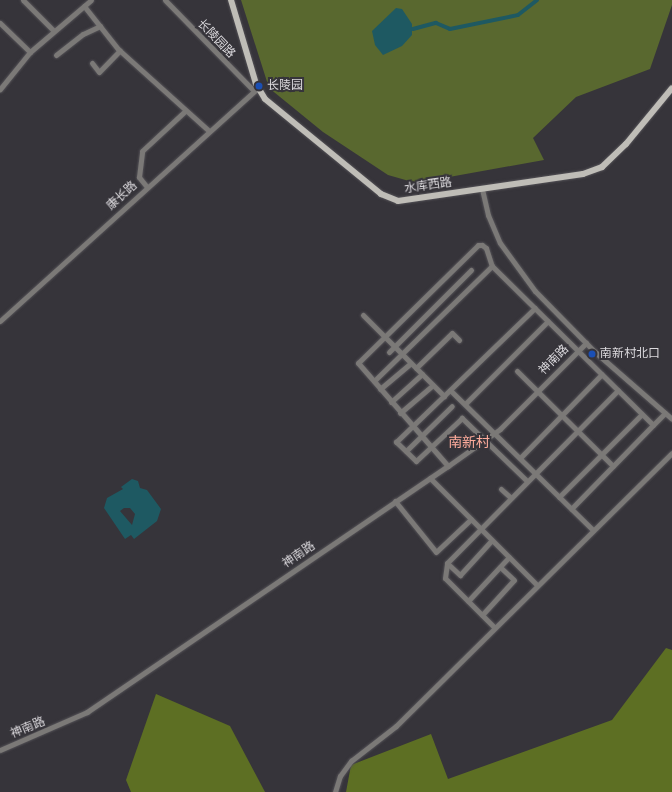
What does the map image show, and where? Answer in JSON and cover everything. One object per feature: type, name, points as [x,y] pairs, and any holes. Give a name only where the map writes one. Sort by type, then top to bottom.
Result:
[{"type":"main road","name":"水库西路","points":[[231,0],[256,90],[270,104],[388,198],[404,201],[584,174],[602,167],[626,144],[672,88]]},
{"type":"street","points":[[23,0],[53,30]]},
{"type":"street","points":[[0,89],[30,52],[53,30],[91,0]]},
{"type":"street","name":"长陵园路","points":[[165,0],[256,90]]},
{"type":"street","points":[[84,6],[120,50],[209,132]]},
{"type":"street","points":[[0,23],[30,52]]},
{"type":"street","points":[[56,55],[83,34],[100,26]]},
{"type":"street","points":[[92,62],[99,72],[120,50]]},
{"type":"street","name":"康长路","points":[[0,321],[147,186],[256,90]]},
{"type":"street","points":[[147,186],[139,178],[142,151],[185,111]]},
{"type":"street","points":[[482,190],[494,231],[509,258],[535,291],[586,343],[672,419]]},
{"type":"street","points":[[448,466],[420,437],[358,363],[478,245],[486,248],[492,266],[653,425]]},
{"type":"street","points":[[374,381],[403,355],[492,266]]},
{"type":"street","points":[[389,352],[471,270]]},
{"type":"street","points":[[527,482],[462,418],[416,461],[396,442],[535,308]]},
{"type":"street","points":[[363,315],[444,396]]},
{"type":"street","points":[[465,404],[548,321]]},
{"type":"street","points":[[416,368],[452,333],[460,340]]},
{"type":"street","name":"神南路","points":[[0,750],[87,712],[448,466],[494,433],[586,343]]},
{"type":"street","points":[[380,389],[411,363]]},
{"type":"street","points":[[517,372],[613,466]]},
{"type":"street","points":[[391,402],[422,374]]},
{"type":"street","points":[[520,458],[602,374]]},
{"type":"street","points":[[400,413],[433,385]]},
{"type":"street","points":[[451,390],[593,530]]},
{"type":"street","points":[[494,627],[446,578],[447,563],[618,390]]},
{"type":"street","points":[[406,451],[452,406]]},
{"type":"street","points":[[571,509],[665,413]]},
{"type":"street","points":[[559,497],[642,414]]},
{"type":"street","points":[[335,792],[340,776],[351,761],[396,726],[494,627],[672,453]]},
{"type":"street","points":[[430,478],[537,585]]},
{"type":"street","points":[[501,490],[510,498]]},
{"type":"street","points":[[395,502],[436,552],[470,519]]},
{"type":"street","points":[[447,563],[460,575],[492,540]]},
{"type":"street","points":[[468,601],[509,557]]},
{"type":"street","points":[[482,615],[514,580],[500,567]]},
{"type":"green space","points":[[241,0],[672,0],[672,5],[650,69],[576,97],[533,138],[544,160],[416,183],[388,175],[323,132],[269,88]]},
{"type":"green space","points":[[666,648],[672,650],[672,792],[346,792],[351,765],[431,734],[448,779],[612,720]]},
{"type":"green space","points":[[156,694],[230,726],[265,792],[131,792],[126,780]]},
{"type":"water","points":[[396,8],[402,9],[412,24],[412,35],[402,46],[383,55],[375,45],[372,31]]},
{"type":"water","points":[[132,479],[138,481],[140,488],[147,490],[161,509],[157,521],[134,539],[131,535],[125,539],[104,508],[107,498],[123,489],[121,487]],"holes":[[[124,508],[130,508],[135,514],[132,525],[120,511]]]},
{"type":"waterway","points":[[413,29],[436,23],[450,29],[518,15],[537,0]]},
{"type":"place","name":"长陵园","points":[[259,86]]},
{"type":"place","name":"南新村北口","points":[[592,354]]},
{"type":"district","name":"南新村","points":[[469,442]]}]
